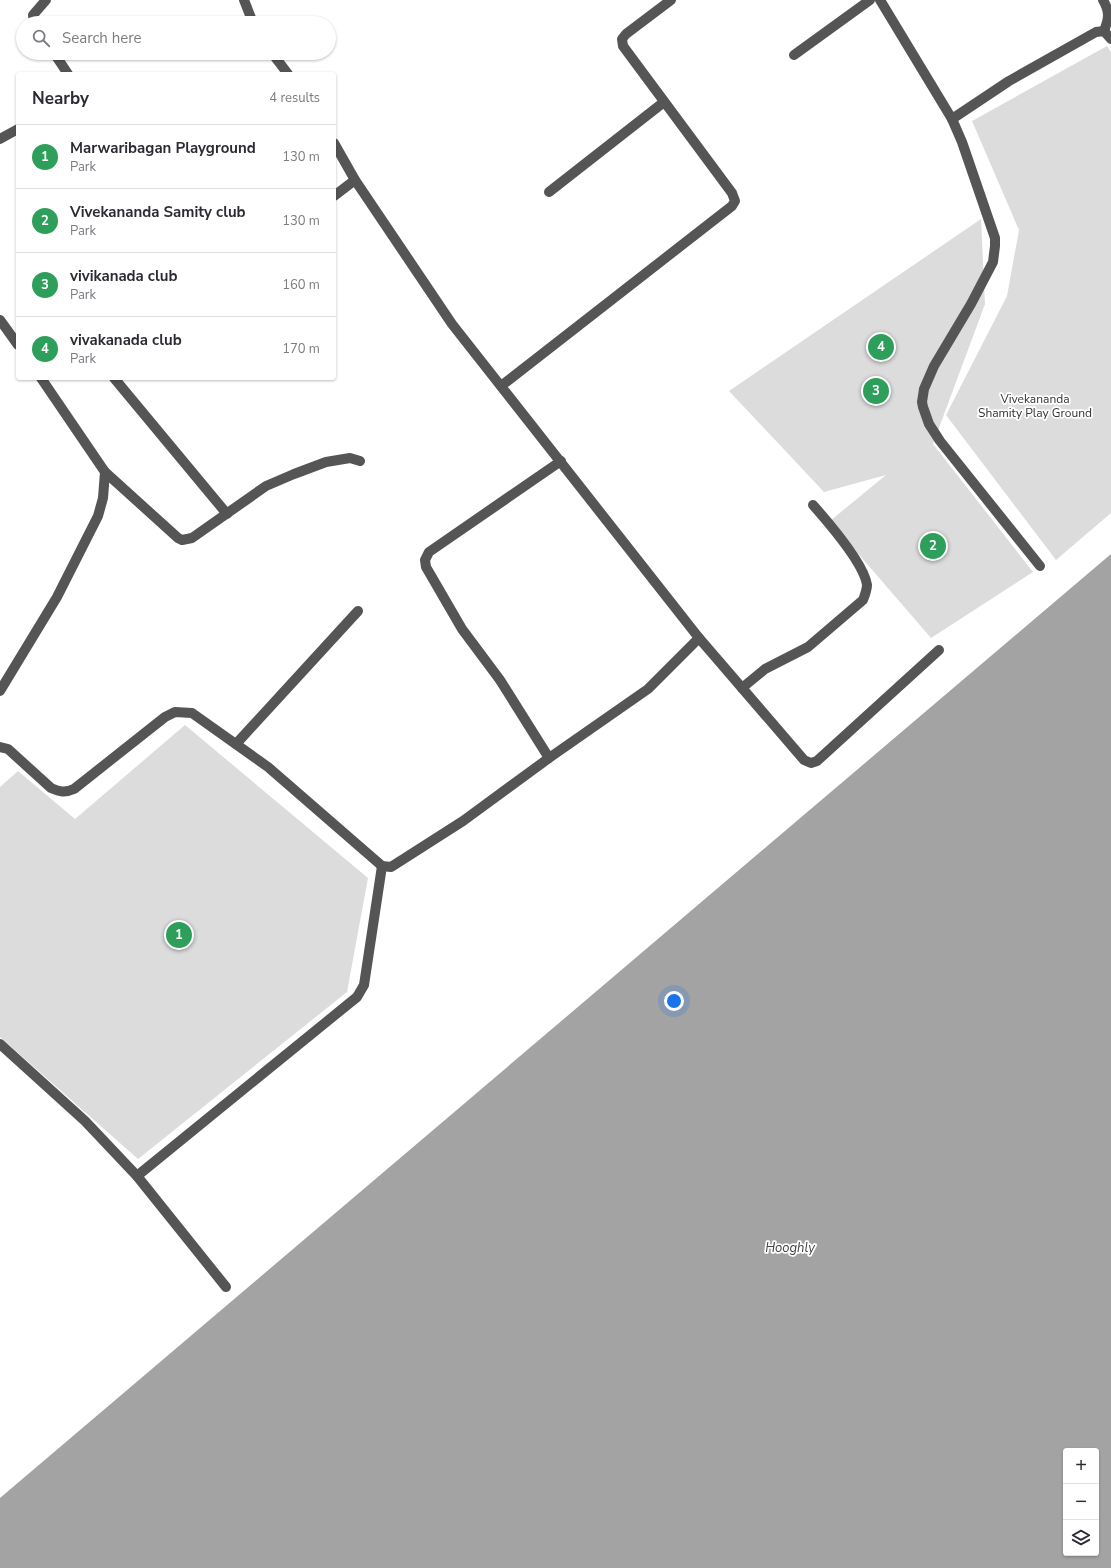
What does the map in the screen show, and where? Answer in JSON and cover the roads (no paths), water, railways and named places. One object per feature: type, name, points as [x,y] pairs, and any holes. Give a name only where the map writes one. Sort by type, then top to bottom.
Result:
[{"type":"street","points":[[34,16],[46,0]]},
{"type":"street","points":[[244,0],[250,16]]},
{"type":"street","points":[[501,386],[732,206],[735,201],[732,193],[622,43],[622,39],[626,34],[671,0]]},
{"type":"street","points":[[794,55],[870,0]]},
{"type":"street","points":[[880,0],[952,119],[962,142],[995,238],[993,262],[971,304],[934,366],[922,397],[923,408],[940,441],[1040,566]]},
{"type":"street","points":[[952,119],[1023,72],[1096,32],[1107,35],[1109,19],[1106,5],[1102,0]]},
{"type":"street","points":[[59,60],[67,72]]},
{"type":"street","points":[[277,60],[286,72]]},
{"type":"street","points":[[549,192],[664,102]]},
{"type":"street","points":[[0,139],[16,130]]},
{"type":"street","points":[[336,147],[355,180],[452,324],[699,638],[804,760],[811,763],[817,761],[939,650]]},
{"type":"street","points":[[336,194],[355,180]]},
{"type":"street","points":[[0,320],[16,342]]},
{"type":"street","points":[[42,380],[105,472],[182,540],[192,538],[266,486],[326,462],[350,458],[360,461]]},
{"type":"street","points":[[116,380],[227,514]]},
{"type":"street","points":[[549,758],[500,680],[462,629],[446,604],[426,567],[425,560],[429,552],[561,461]]},
{"type":"street","points":[[0,691],[57,597],[98,516],[103,498],[105,472]]},
{"type":"street","points":[[742,688],[765,669],[808,647],[865,596],[867,586],[866,581],[854,558],[813,505]]},
{"type":"street","points":[[236,744],[358,611]]},
{"type":"street","points":[[0,747],[3,746],[8,749],[51,788],[59,792],[67,792],[74,789],[166,717],[175,712],[192,713],[268,767],[382,866],[392,867],[463,821],[549,758],[648,689],[699,638]]},
{"type":"street","points":[[137,1176],[357,997],[364,985],[382,866]]},
{"type":"street","points":[[0,1044],[85,1121],[137,1176],[226,1287]]},
{"type":"water","name":"Hooghly","points":[[1111,554],[1111,1568],[0,1568],[0,1498]]},
{"type":"place","name":"vivakanada club","points":[[881,347]]},
{"type":"place","name":"vivikanada club","points":[[876,391]]},
{"type":"place","name":"Vivekananda Samity club","points":[[933,546]]},
{"type":"place","name":"Marwaribagan Playground","points":[[179,935]]},
{"type":"park label","name":"Vivekananda Shamity Play Ground","points":[[1035,406]]}]
